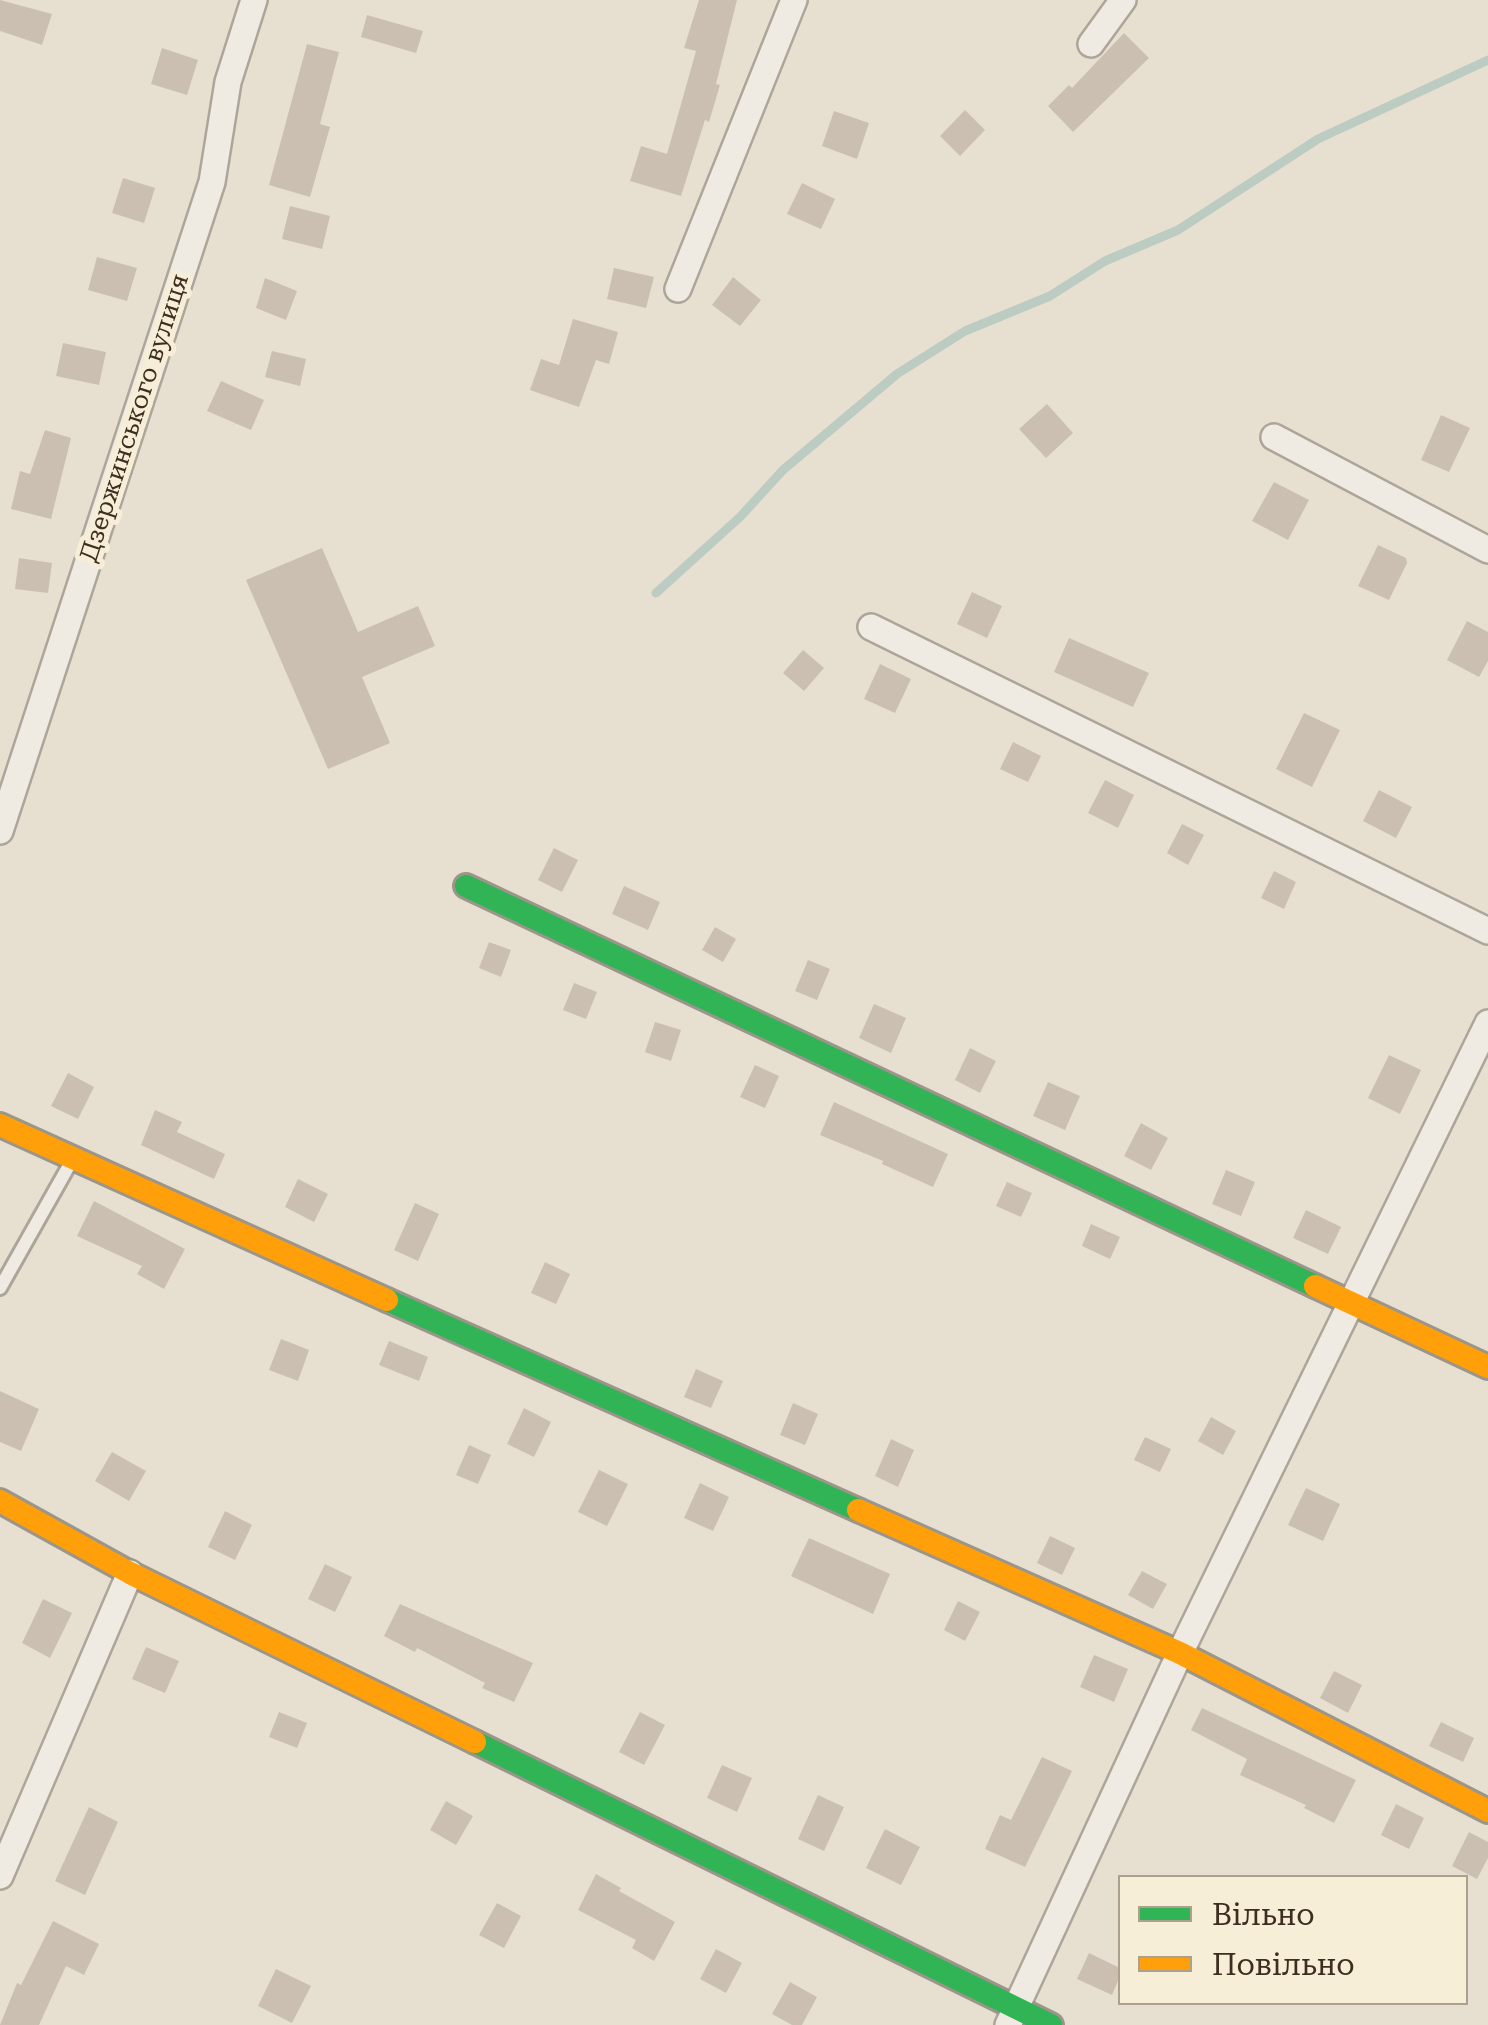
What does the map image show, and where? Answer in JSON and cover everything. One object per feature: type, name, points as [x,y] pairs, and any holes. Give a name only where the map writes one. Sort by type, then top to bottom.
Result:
[{"type":"street","name":"Дзержинського вулиця","points":[[0,832],[212,182],[228,82],[254,0]]},
{"type":"street","points":[[678,289],[794,0]]},
{"type":"street","points":[[1091,44],[1123,0]]},
{"type":"street","points":[[1274,438],[1488,550]]},
{"type":"street","points":[[870,626],[1488,931]]},
{"type":"street","points":[[466,886],[1488,1367]]},
{"type":"street","points":[[1012,2016],[1180,1653],[1488,1023]]},
{"type":"street","points":[[0,1125],[1180,1653],[1488,1811]]},
{"type":"street","points":[[0,1500],[130,1573],[1012,2016],[1051,2025]]},
{"type":"street","points":[[0,1876],[130,1573]]},
{"type":"lane","points":[[0,1288],[72,1160]]},
{"type":"building","points":[[0,0],[52,14],[42,45],[0,31]]},
{"type":"building","points":[[699,0],[737,0],[716,84],[720,85],[681,196],[630,181],[641,146],[667,154],[696,51],[684,48]]},
{"type":"building","points":[[367,15],[423,31],[416,53],[361,37]]},
{"type":"building","points":[[1124,33],[1149,58],[1073,132],[1048,106],[1069,85],[1072,88]]},
{"type":"building","points":[[307,44],[339,52],[320,124],[330,127],[310,197],[269,185]]},
{"type":"building","points":[[162,48],[198,60],[187,95],[151,84]]},
{"type":"building","points":[[965,110],[985,130],[960,156],[940,136]]},
{"type":"building","points":[[834,111],[869,123],[857,159],[822,146]]},
{"type":"building","points":[[123,178],[155,188],[144,223],[112,213]]},
{"type":"building","points":[[802,183],[835,199],[821,229],[787,214]]},
{"type":"building","points":[[290,206],[330,216],[322,249],[282,239]]},
{"type":"building","points":[[97,257],[137,268],[127,301],[88,290]]},
{"type":"building","points":[[614,268],[654,277],[646,308],[607,299]]},
{"type":"building","points":[[733,277],[761,300],[740,326],[712,305]]},
{"type":"building","points":[[265,278],[297,291],[286,320],[256,308]]},
{"type":"building","points":[[573,319],[618,332],[609,364],[596,360],[579,407],[530,390],[541,359],[559,365]]},
{"type":"building","points":[[63,343],[106,352],[99,385],[56,376]]},
{"type":"building","points":[[272,351],[306,359],[300,386],[265,377]]},
{"type":"building","points":[[221,381],[264,400],[251,430],[207,411]]},
{"type":"building","points":[[1047,404],[1073,433],[1046,458],[1019,429]]},
{"type":"building","points":[[1441,415],[1470,428],[1449,472],[1421,460]]},
{"type":"building","points":[[45,430],[71,438],[51,519],[11,509],[20,471],[30,474]]},
{"type":"building","points":[[1274,482],[1309,500],[1288,540],[1252,521]]},
{"type":"building","points":[[1378,545],[1406,558],[1407,563],[1389,600],[1358,586]]},
{"type":"building","points":[[322,548],[358,632],[418,606],[435,646],[362,677],[390,743],[328,769],[246,580]]},
{"type":"building","points":[[19,558],[52,563],[48,593],[15,589]]},
{"type":"building","points":[[972,592],[1002,606],[987,638],[957,624]]},
{"type":"building","points":[[1467,621],[1488,632],[1488,661],[1479,677],[1447,660]]},
{"type":"building","points":[[1069,638],[1149,673],[1133,707],[1054,672]]},
{"type":"building","points":[[803,650],[824,668],[804,691],[783,673]]},
{"type":"building","points":[[880,664],[911,679],[895,713],[864,699]]},
{"type":"building","points":[[1304,713],[1340,730],[1312,787],[1276,769]]},
{"type":"building","points":[[1013,742],[1041,756],[1028,782],[1000,769]]},
{"type":"building","points":[[1105,780],[1134,795],[1118,828],[1088,813]]},
{"type":"building","points":[[1379,790],[1412,807],[1396,838],[1363,821]]},
{"type":"building","points":[[1182,824],[1204,835],[1188,865],[1167,853]]},
{"type":"building","points":[[554,848],[578,860],[562,892],[538,880]]},
{"type":"building","points":[[1274,871],[1296,882],[1284,909],[1261,898]]},
{"type":"building","points":[[624,886],[660,902],[648,930],[612,914]]},
{"type":"building","points":[[715,927],[736,939],[723,962],[702,950]]},
{"type":"building","points":[[489,942],[511,950],[501,977],[479,968]]},
{"type":"building","points":[[808,960],[830,969],[817,1000],[795,991]]},
{"type":"building","points":[[574,983],[597,992],[586,1019],[563,1010]]},
{"type":"building","points":[[874,1004],[906,1018],[891,1053],[859,1038]]},
{"type":"building","points":[[655,1022],[681,1030],[671,1061],[645,1052]]},
{"type":"building","points":[[970,1048],[996,1061],[980,1093],[955,1080]]},
{"type":"building","points":[[1389,1055],[1421,1070],[1400,1114],[1368,1098]]},
{"type":"building","points":[[755,1065],[779,1076],[765,1108],[740,1097]]},
{"type":"building","points":[[68,1073],[94,1087],[78,1119],[51,1106]]},
{"type":"building","points":[[1048,1082],[1080,1096],[1065,1130],[1033,1116]]},
{"type":"building","points":[[834,1102],[948,1154],[933,1187],[820,1135]]},
{"type":"building","points":[[155,1110],[182,1122],[177,1132],[225,1154],[214,1179],[141,1145]]},
{"type":"building","points":[[1141,1123],[1168,1138],[1151,1170],[1124,1156]]},
{"type":"building","points":[[1226,1170],[1255,1182],[1241,1216],[1212,1204]]},
{"type":"building","points":[[298,1179],[328,1194],[314,1222],[285,1207]]},
{"type":"building","points":[[1007,1182],[1032,1193],[1021,1217],[996,1206]]},
{"type":"building","points":[[94,1201],[185,1249],[164,1289],[137,1274],[142,1266],[77,1236]]},
{"type":"building","points":[[415,1203],[439,1214],[418,1261],[394,1250]]},
{"type":"building","points":[[1306,1210],[1341,1227],[1328,1254],[1293,1238]]},
{"type":"building","points":[[1091,1224],[1120,1237],[1110,1259],[1082,1246]]},
{"type":"building","points":[[545,1262],[570,1274],[556,1304],[531,1293]]},
{"type":"building","points":[[281,1339],[309,1350],[298,1381],[269,1370]]},
{"type":"building","points":[[389,1341],[428,1357],[419,1381],[379,1365]]},
{"type":"building","points":[[696,1369],[723,1381],[711,1408],[684,1397]]},
{"type":"building","points":[[0,1391],[39,1409],[21,1451],[0,1442]]},
{"type":"building","points":[[793,1403],[818,1414],[805,1445],[780,1435]]},
{"type":"building","points":[[524,1408],[551,1422],[534,1457],[507,1444]]},
{"type":"building","points":[[1211,1417],[1236,1431],[1223,1455],[1198,1441]]},
{"type":"building","points":[[1145,1437],[1171,1449],[1160,1472],[1134,1460]]},
{"type":"building","points":[[891,1439],[914,1450],[898,1487],[875,1476]]},
{"type":"building","points":[[469,1445],[491,1455],[478,1484],[456,1475]]},
{"type":"building","points":[[112,1452],[146,1471],[129,1501],[95,1481]]},
{"type":"building","points":[[599,1470],[628,1484],[607,1526],[578,1512]]},
{"type":"building","points":[[700,1483],[729,1497],[713,1531],[684,1518]]},
{"type":"building","points":[[1306,1488],[1340,1504],[1323,1541],[1288,1525]]},
{"type":"building","points":[[225,1511],[252,1525],[235,1560],[208,1547]]},
{"type":"building","points":[[1050,1536],[1075,1548],[1062,1575],[1037,1563]]},
{"type":"building","points":[[809,1538],[890,1574],[873,1614],[791,1576]]},
{"type":"building","points":[[325,1564],[352,1577],[335,1612],[308,1599]]},
{"type":"building","points":[[1142,1571],[1167,1584],[1153,1609],[1128,1595]]},
{"type":"building","points":[[43,1599],[72,1613],[50,1658],[22,1643]]},
{"type":"building","points":[[958,1601],[980,1612],[965,1641],[944,1630]]},
{"type":"building","points":[[400,1604],[533,1663],[514,1702],[482,1688],[485,1683],[417,1648],[415,1652],[384,1636]]},
{"type":"building","points":[[146,1647],[179,1661],[165,1693],[132,1679]]},
{"type":"building","points":[[1094,1655],[1128,1669],[1114,1702],[1080,1687]]},
{"type":"building","points":[[1334,1671],[1362,1685],[1348,1713],[1320,1698]]},
{"type":"building","points":[[1202,1708],[1356,1780],[1334,1823],[1304,1808],[1306,1805],[1240,1775],[1247,1759],[1191,1730]]},
{"type":"building","points":[[279,1712],[307,1723],[297,1748],[269,1737]]},
{"type":"building","points":[[640,1712],[665,1725],[644,1765],[619,1752]]},
{"type":"building","points":[[1441,1722],[1474,1738],[1463,1762],[1429,1746]]},
{"type":"building","points":[[1042,1757],[1072,1771],[1025,1867],[985,1849],[1000,1815],[1011,1820]]},
{"type":"building","points":[[722,1765],[752,1778],[737,1812],[707,1798]]},
{"type":"building","points":[[818,1795],[844,1807],[824,1851],[798,1839]]},
{"type":"building","points":[[446,1801],[473,1816],[456,1845],[430,1830]]},
{"type":"building","points":[[1396,1804],[1424,1818],[1409,1849],[1381,1835]]},
{"type":"building","points":[[89,1807],[118,1822],[85,1895],[55,1881]]},
{"type":"building","points":[[885,1829],[920,1847],[901,1885],[866,1868]]},
{"type":"building","points":[[1469,1832],[1488,1842],[1488,1858],[1477,1879],[1452,1866]]},
{"type":"building","points":[[596,1874],[675,1922],[654,1961],[632,1948],[636,1940],[578,1910]]},
{"type":"building","points":[[497,1903],[521,1916],[504,1948],[479,1935]]},
{"type":"building","points":[[53,1921],[99,1944],[84,1975],[66,1966],[39,2025],[0,2025],[17,1983],[21,1985]]},
{"type":"building","points":[[716,1949],[742,1963],[726,1993],[700,1979]]},
{"type":"building","points":[[1089,1953],[1118,1967],[1112,1995],[1077,1979]]},
{"type":"building","points":[[276,1969],[311,1986],[292,2023],[258,2006]]},
{"type":"building","points":[[790,1982],[817,1997],[802,2025],[792,2025],[772,2014]]},
{"type":"waterway","points":[[656,593],[740,517],[783,470],[897,374],[965,331],[1050,296],[1105,261],[1178,230],[1318,139],[1488,60]]},
{"type":"traffic: fast","points":[[466,886],[1315,1286]]},
{"type":"traffic: fast","points":[[387,1300],[858,1510]]},
{"type":"traffic: fast","points":[[475,1742],[1051,2025]]},
{"type":"traffic: slow","points":[[0,1125],[387,1300]]},
{"type":"traffic: slow","points":[[1315,1286],[1488,1367]]},
{"type":"traffic: slow","points":[[0,1501],[130,1573],[475,1742]]},
{"type":"traffic: slow","points":[[858,1510],[1180,1653],[1488,1811]]}]
